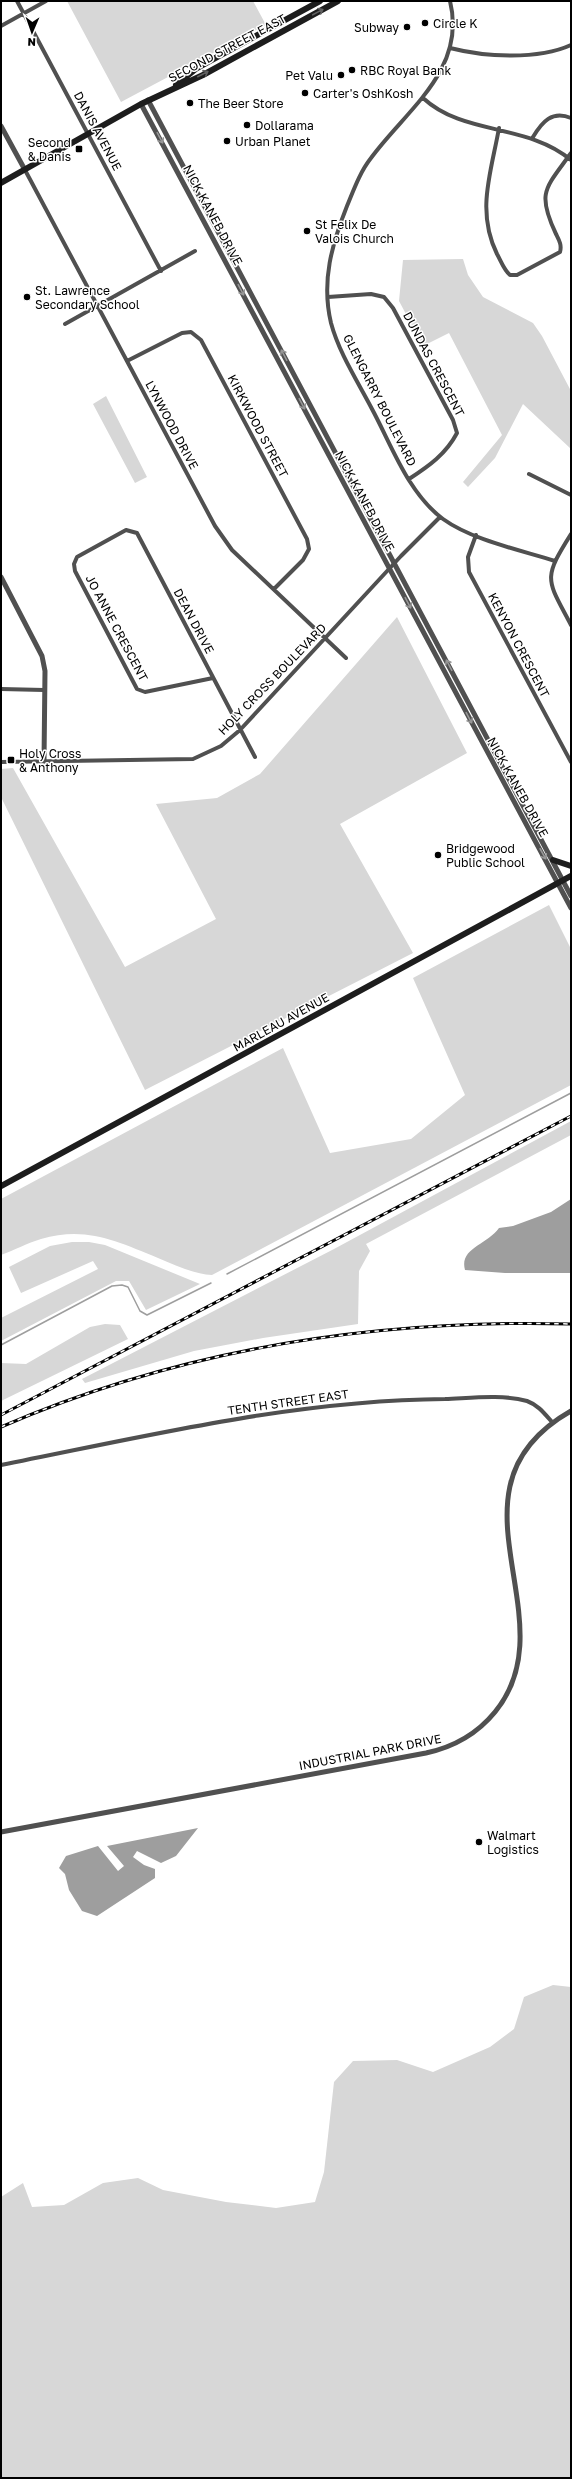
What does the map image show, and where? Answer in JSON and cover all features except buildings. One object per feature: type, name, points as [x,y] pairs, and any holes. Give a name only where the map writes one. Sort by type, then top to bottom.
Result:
[{"type":"main road","name":"SECOND STREET EAST","points":[[168,91],[197,68],[320,1]]},
{"type":"main road","name":"SECOND STREET EAST","points":[[1,183],[148,100],[203,74],[338,1]]},
{"type":"main road","points":[[553,860],[571,866]]},
{"type":"main road","name":"MARLEAU AVENUE","points":[[1,1186],[571,876]]},
{"type":"street","name":"DANIS AVENUE","points":[[17,1],[161,271]]},
{"type":"street","points":[[1,26],[46,1]]},
{"type":"street","name":"GLENGARRY BOULEVARD","points":[[450,1],[453,20],[450,48],[439,75],[423,98],[380,147],[358,179],[331,251],[327,275],[331,322],[341,350],[409,479],[422,499],[440,517],[476,535],[555,561]]},
{"type":"street","points":[[450,48],[502,55],[528,55],[571,45]]},
{"type":"street","points":[[423,98],[433,107],[452,118],[499,128],[533,138],[570,159]]},
{"type":"street","name":"NICK KANEB DRIVE","points":[[148,100],[553,860],[571,908]]},
{"type":"street","name":"NICK KANEB DRIVE","points":[[141,104],[390,569],[561,882],[571,896]]},
{"type":"street","points":[[533,138],[549,117],[562,114],[571,118]]},
{"type":"street","points":[[1,126],[25,170]]},
{"type":"street","points":[[499,128],[486,195],[485,216],[491,241],[510,275],[517,275],[560,252],[561,244],[546,214],[544,200],[547,188],[570,159],[571,153]]},
{"type":"street","name":"LYNWOOD DRIVE","points":[[25,170],[215,526],[232,550],[346,658]]},
{"type":"street","points":[[65,324],[195,251]]},
{"type":"street","name":"DUNDAS CRESCENT","points":[[328,297],[371,294],[384,297],[393,308],[453,420],[457,433],[452,444],[434,463],[409,479]]},
{"type":"street","name":"KIRKWOOD STREET","points":[[127,361],[182,332],[196,334],[201,340],[307,539],[309,549],[302,560],[274,589]]},
{"type":"street","points":[[529,474],[571,495]]},
{"type":"street","name":"HOLY CROSS BOULEVARD","points":[[1,762],[193,758],[220,746],[240,730],[395,563],[440,517]]},
{"type":"street","name":"JO ANNE CRESCENT","points":[[126,530],[78,556],[74,567],[136,688],[145,692],[213,678]]},
{"type":"street","name":"DEAN DRIVE","points":[[126,530],[132,530],[137,534],[255,757]]},
{"type":"street","points":[[571,534],[555,561],[550,575],[550,585],[571,625]]},
{"type":"street","name":"KENYON CRESCENT","points":[[476,535],[468,557],[469,572],[571,762]]},
{"type":"street","points":[[1,577],[42,656],[44,690],[44,761]]},
{"type":"street","points":[[1,689],[44,690]]},
{"type":"street","name":"TENTH STREET EAST","points":[[1,1465],[261,1414],[351,1402],[416,1399],[512,1399],[535,1405],[552,1422]]},
{"type":"street","points":[[552,1422],[571,1411]]},
{"type":"street","name":"INDUSTRIAL PARK DRIVE","points":[[1,1832],[432,1752],[447,1748],[474,1733],[503,1703],[517,1672],[520,1635],[506,1505],[518,1463],[536,1436],[552,1422]]},
{"type":"shaded area","points":[[67,1],[253,1],[266,25],[121,102]]},
{"type":"shaded area","points":[[463,259],[468,275],[483,297],[533,323],[542,336],[571,391],[571,449],[523,404],[495,458],[468,487],[463,482],[502,435],[449,333],[423,346],[399,301],[403,260]]},
{"type":"shaded area","points":[[106,396],[147,477],[135,483],[93,404]]},
{"type":"shaded area","points":[[397,617],[467,753],[340,824],[413,953],[145,1090],[1,797],[1,769],[13,768],[125,967],[216,919],[156,804],[217,798],[260,774]]},
{"type":"shaded area","points":[[549,905],[571,949],[571,1085],[212,1275],[191,1271],[114,1241],[87,1235],[57,1235],[31,1242],[1,1255],[1,1199],[283,1048],[330,1153],[411,1139],[465,1095],[413,978]]},
{"type":"shaded area","points":[[571,1121],[571,1135],[366,1244],[370,1251],[359,1271],[358,1324],[263,1338],[194,1351],[85,1383],[82,1379],[334,1249]]},
{"type":"shaded area","points":[[571,1199],[571,1273],[505,1273],[465,1270],[464,1263],[470,1252],[488,1239],[499,1228],[513,1226],[551,1212]]},
{"type":"shaded area","points":[[72,1242],[89,1242],[105,1245],[200,1284],[146,1310],[129,1281],[116,1281],[1,1341],[1,1318],[98,1269],[93,1261],[21,1293],[9,1267],[50,1246]]},
{"type":"shaded area","points":[[105,1324],[120,1325],[128,1339],[1,1401],[1,1363],[26,1364],[90,1327]]},
{"type":"shaded area","points":[[198,1828],[176,1856],[161,1863],[137,1851],[133,1857],[144,1865],[155,1869],[155,1878],[97,1916],[82,1911],[69,1890],[65,1874],[59,1868],[66,1856],[98,1846],[118,1871],[124,1866],[107,1846]]},
{"type":"shaded area","points":[[553,1985],[571,1987],[571,2478],[1,2478],[1,2197],[23,2183],[32,2207],[64,2205],[103,2183],[138,2178],[163,2190],[226,2202],[276,2208],[315,2202],[324,2172],[334,2082],[353,2061],[397,2060],[433,2072],[490,2047],[514,2029],[524,1997]]},
{"type":"waterway","points":[[227,1274],[571,1093]]},
{"type":"waterway","points":[[1,1345],[112,1286],[122,1285],[128,1287],[140,1311],[147,1315],[211,1283]]},
{"type":"railway","points":[[1,1415],[571,1116]]},
{"type":"railway","points":[[1,1427],[69,1400],[139,1377],[209,1359],[280,1344],[352,1334],[425,1327],[498,1324],[571,1324]]},
{"type":"place","name":"Circle K","points":[[425,23]]},
{"type":"place","name":"Subway","points":[[407,27]]},
{"type":"place","name":"RBC Royal Bank","points":[[352,70]]},
{"type":"place","name":"Pet Valu","points":[[341,75]]},
{"type":"place","name":"Carter's OshKosh","points":[[305,93]]},
{"type":"place","name":"The Beer Store","points":[[190,103]]},
{"type":"place","name":"Dollarama","points":[[247,125]]},
{"type":"place","name":"Urban Planet","points":[[227,141]]},
{"type":"place","name":"Second & Danis","points":[[79,149]]},
{"type":"place","name":"St Felix De Valois Church","points":[[307,231]]},
{"type":"place","name":"St. Lawrence Secondary School","points":[[27,297]]},
{"type":"place","name":"Holy Cross & Anthony","points":[[11,760]]},
{"type":"place","name":"Bridgewood Public School","points":[[438,855]]},
{"type":"place","name":"Walmart Logistics","points":[[479,1842]]}]
